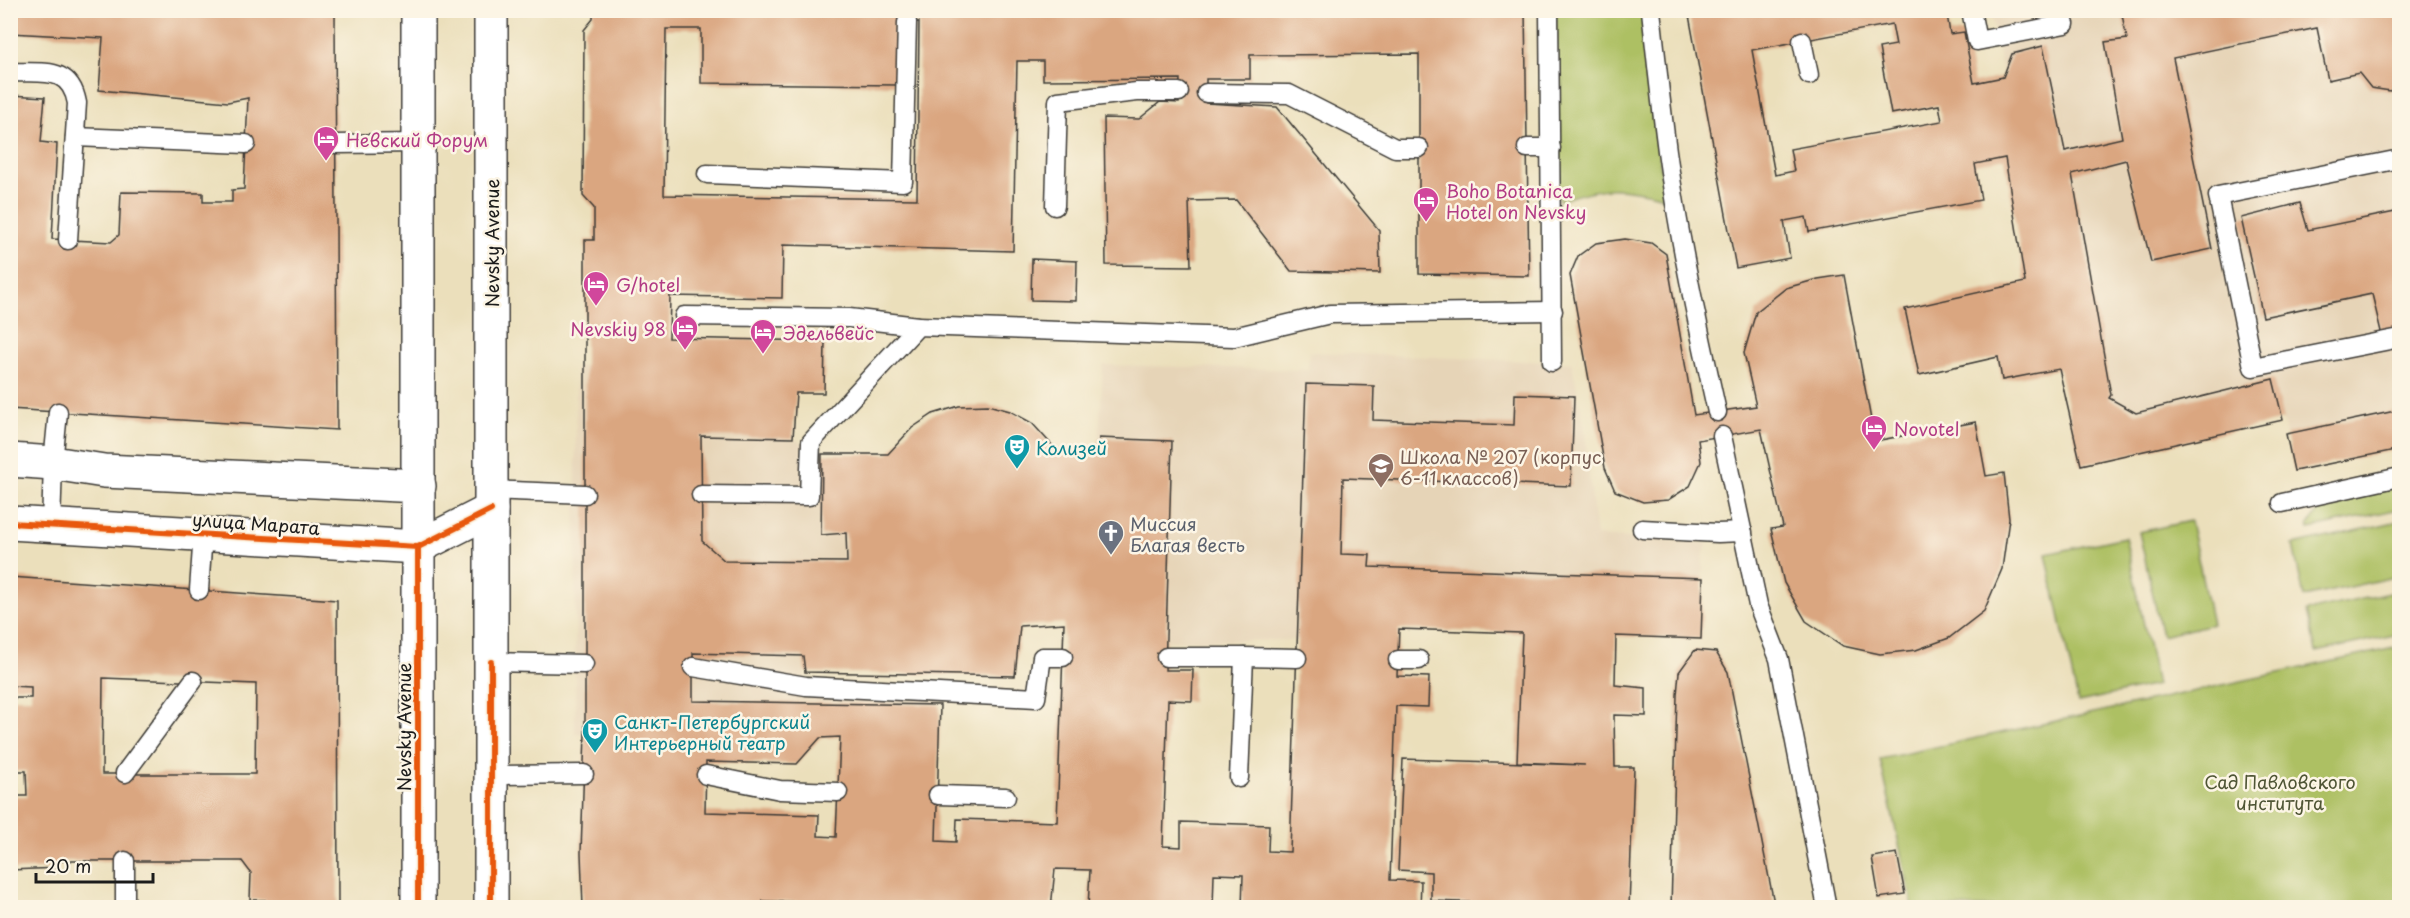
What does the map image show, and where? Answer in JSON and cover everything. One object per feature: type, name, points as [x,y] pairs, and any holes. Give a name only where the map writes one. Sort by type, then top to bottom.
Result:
[{"type":"main road","name":"Nevsky Avenue","points":[[418,10],[418,908]]},
{"type":"main road","name":"Nevsky Avenue","points":[[491,10],[491,908]]},
{"type":"main road","points":[[10,460],[53,463],[104,471],[418,486]]},
{"type":"main road","points":[[418,548],[491,500]]},
{"type":"main road","name":"улица Марата","points":[[10,523],[418,548]]},
{"type":"lane","points":[[1548,10],[1552,362]]},
{"type":"lane","points":[[1651,10],[1676,206],[1693,304],[1717,412]]},
{"type":"lane","points":[[1971,10],[1977,41],[2065,24]]},
{"type":"lane","points":[[707,174],[903,182],[907,22]]},
{"type":"lane","points":[[1802,41],[1809,75]]},
{"type":"lane","points":[[10,72],[55,75],[66,78],[74,89],[77,103],[68,240]]},
{"type":"lane","points":[[1214,88],[1290,94],[1395,148],[1419,148]]},
{"type":"lane","points":[[1055,206],[1058,101],[1137,92],[1179,92]]},
{"type":"lane","points":[[75,137],[246,144]]},
{"type":"lane","points":[[336,144],[418,143]]},
{"type":"lane","points":[[1527,148],[1551,148]]},
{"type":"lane","points":[[2400,159],[2218,196],[2253,368],[2400,338]]},
{"type":"lane","points":[[684,316],[849,318],[918,326],[1234,337],[1330,314],[1553,311]]},
{"type":"lane","points":[[701,495],[809,496],[812,442],[918,326]]},
{"type":"lane","points":[[51,526],[53,463],[58,412]]},
{"type":"lane","points":[[1722,436],[1758,605],[1779,659],[1827,908]]},
{"type":"lane","points":[[2282,503],[2400,477]]},
{"type":"lane","points":[[491,500],[585,494]]},
{"type":"lane","points":[[1642,529],[1743,532]]},
{"type":"lane","points":[[199,590],[203,534]]},
{"type":"lane","points":[[693,667],[806,686],[1036,698],[1042,657],[1063,657]]},
{"type":"lane","points":[[1166,657],[1297,658]]},
{"type":"lane","points":[[1239,778],[1244,657]]},
{"type":"lane","points":[[1398,660],[1419,660]]},
{"type":"lane","points":[[491,662],[584,664]]},
{"type":"lane","points":[[125,773],[194,681]]},
{"type":"lane","points":[[491,775],[584,774]]},
{"type":"lane","points":[[706,775],[780,790],[838,792]]},
{"type":"lane","points":[[938,795],[1006,797]]},
{"type":"lane","points":[[125,861],[125,908]]},
{"type":"shaded area","points":[[1991,11],[2399,11],[2399,410],[2286,434],[2273,379],[2136,413],[2109,398],[2111,395],[2088,269],[2025,282],[2005,158],[2003,77]]},
{"type":"shaded area","name":"Школа № 207 (корпус 6-11 классов)","points":[[1309,352],[1572,363],[1584,425],[1596,536],[1707,543],[1703,558],[1701,639],[1298,626],[1298,640],[1166,641],[1172,441],[1099,438],[1103,365],[1308,370]]},
{"type":"shaded area","points":[[576,366],[796,368],[793,438],[822,454],[821,535],[846,533],[847,561],[863,562],[803,656],[805,693],[940,696],[940,740],[575,734]]},
{"type":"shaded area","points":[[1431,901],[1578,906],[1428,908]]},
{"type":"green space","points":[[1556,11],[1642,11],[1664,197],[1612,189],[1588,192],[1559,201]]},
{"type":"green space","points":[[2399,487],[2399,509],[2309,529],[2308,525],[2323,504]]},
{"type":"green space","points":[[2190,521],[2212,624],[2162,636],[2139,532]]},
{"type":"green space","points":[[2399,521],[2399,576],[2304,597],[2293,545]]},
{"type":"green space","points":[[2125,537],[2157,685],[2078,702],[2046,554]]},
{"type":"green space","points":[[2399,591],[2399,634],[2316,652],[2307,611]]},
{"type":"green space","name":"Сад Павловского института","points":[[2399,647],[2399,907],[1913,907],[1880,759]]},
{"type":"building","points":[[10,10],[335,10],[337,430],[10,409],[10,95],[45,97],[41,142],[57,144],[52,239],[111,242],[119,235],[121,192],[203,193],[203,202],[232,202],[232,190],[244,189],[248,98],[228,102],[99,90],[103,38],[10,33]]},
{"type":"building","points":[[593,10],[1525,10],[1529,276],[1419,274],[1419,54],[1250,55],[1250,79],[1206,79],[1206,103],[1277,107],[1379,230],[1380,273],[1291,271],[1236,200],[1189,201],[1191,266],[1106,265],[1104,118],[1139,119],[1160,102],[1179,103],[1180,79],[1043,80],[1043,61],[1017,61],[1013,251],[783,245],[782,298],[670,296],[669,338],[825,341],[824,393],[796,393],[793,438],[701,436],[702,541],[725,561],[847,562],[846,533],[821,535],[822,454],[888,454],[912,428],[933,414],[959,406],[988,405],[1010,411],[1032,423],[1060,454],[1097,456],[1099,438],[1172,441],[1165,670],[1193,670],[1192,701],[1168,700],[1163,846],[1181,847],[1181,822],[1269,825],[1268,851],[1290,852],[1306,384],[1374,386],[1373,420],[1514,425],[1515,394],[1574,396],[1571,486],[1343,478],[1341,554],[1370,555],[1369,567],[1703,578],[1701,639],[1616,636],[1615,685],[1646,688],[1646,716],[1614,715],[1615,767],[1634,767],[1629,908],[1431,901],[1431,872],[1398,870],[1403,759],[1585,765],[1517,762],[1522,633],[1399,629],[1397,676],[1429,677],[1428,707],[1396,706],[1390,880],[1421,881],[1420,908],[1242,908],[1243,875],[1214,874],[1213,908],[1088,908],[1090,870],[1055,869],[1051,908],[962,908],[962,905],[763,901],[763,908],[583,908],[581,853],[585,733],[585,240],[594,240],[594,208],[583,196],[584,30],[593,19]],"holes":[[[898,21],[919,22],[917,199],[664,195],[666,29],[701,29],[701,83],[897,85]],[[1064,623],[1057,822],[957,819],[956,842],[936,841],[940,705],[693,701],[693,653],[803,656],[805,672],[1015,676],[1020,626]],[[840,737],[836,837],[818,836],[819,815],[705,812],[706,762],[797,764],[820,738]]]},
{"type":"building","points":[[1688,10],[1960,10],[1947,14],[1950,34],[1964,32],[1974,83],[2003,77],[2012,54],[2043,46],[2065,151],[2122,138],[2105,42],[2127,39],[2121,10],[2400,10],[2400,81],[2390,91],[2371,88],[2359,73],[2328,80],[2317,28],[2173,58],[2212,249],[2151,262],[2126,160],[2072,174],[2111,395],[2109,398],[2136,413],[2273,379],[2283,420],[2081,465],[2059,369],[2002,380],[1998,357],[1919,375],[1905,309],[2025,282],[2005,158],[1975,164],[1981,200],[1809,232],[1806,217],[1784,221],[1790,258],[1736,268]],"holes":[[[1892,24],[1896,45],[1879,48],[1891,114],[1939,105],[1942,121],[1790,149],[1794,171],[1775,175],[1752,50]]]},
{"type":"building","points":[[2300,203],[2308,230],[2400,211],[2400,333],[2382,336],[2372,294],[2263,317],[2241,218]]},
{"type":"building","name":"Novotel","points":[[1625,239],[1651,243],[1666,254],[1694,415],[1756,406],[1744,353],[1756,312],[1786,288],[1844,275],[1875,441],[1976,422],[1986,476],[2004,473],[2009,519],[2002,569],[1984,611],[1949,638],[1916,650],[1880,654],[1843,646],[1806,621],[1784,583],[1771,529],[1783,527],[1761,429],[1698,440],[1701,462],[1690,486],[1668,500],[1643,502],[1615,491],[1605,468],[1570,275],[1578,256],[1596,243]]},
{"type":"building","points":[[1032,259],[1077,261],[1076,301],[1031,300]]},
{"type":"building","points":[[2400,410],[2400,449],[2294,471],[2286,434]]},
{"type":"building","points":[[10,577],[337,600],[338,908],[265,908],[265,900],[250,900],[251,873],[242,861],[59,861],[59,868],[10,870],[10,796],[27,796],[26,771],[10,771],[10,698],[31,698],[31,687],[10,686]],"holes":[[[103,678],[256,684],[255,774],[102,774]]]},
{"type":"building","points":[[1695,650],[1716,652],[1728,672],[1775,908],[1671,908],[1679,672]]},
{"type":"building","points":[[1897,853],[1905,894],[1879,898],[1872,857]]},
{"type":"cycle path","points":[[10,523],[418,547],[491,510]]},
{"type":"cycle path","points":[[418,547],[418,908]]},
{"type":"cycle path","points":[[491,662],[491,908]]},
{"type":"place","name":"Невский Форум","points":[[326,162]]},
{"type":"place","name":"Boho Botanica Hotel on Nevsky","points":[[1426,223]]},
{"type":"place","name":"G/hotel","points":[[596,307]]},
{"type":"place","name":"Nevskiy 98","points":[[685,351]]},
{"type":"place","name":"Эдельвейс","points":[[763,355]]},
{"type":"place","name":"Novotel","points":[[1874,451]]},
{"type":"place","name":"Колизей","points":[[1017,470]]},
{"type":"place","name":"Школа № 207 (корпус 6-11 классов)","points":[[1381,489]]},
{"type":"place","name":"Миссия Благая весть","points":[[1111,556]]},
{"type":"place","name":"Санкт-Петербургский Интерьерный театр","points":[[595,754]]}]
